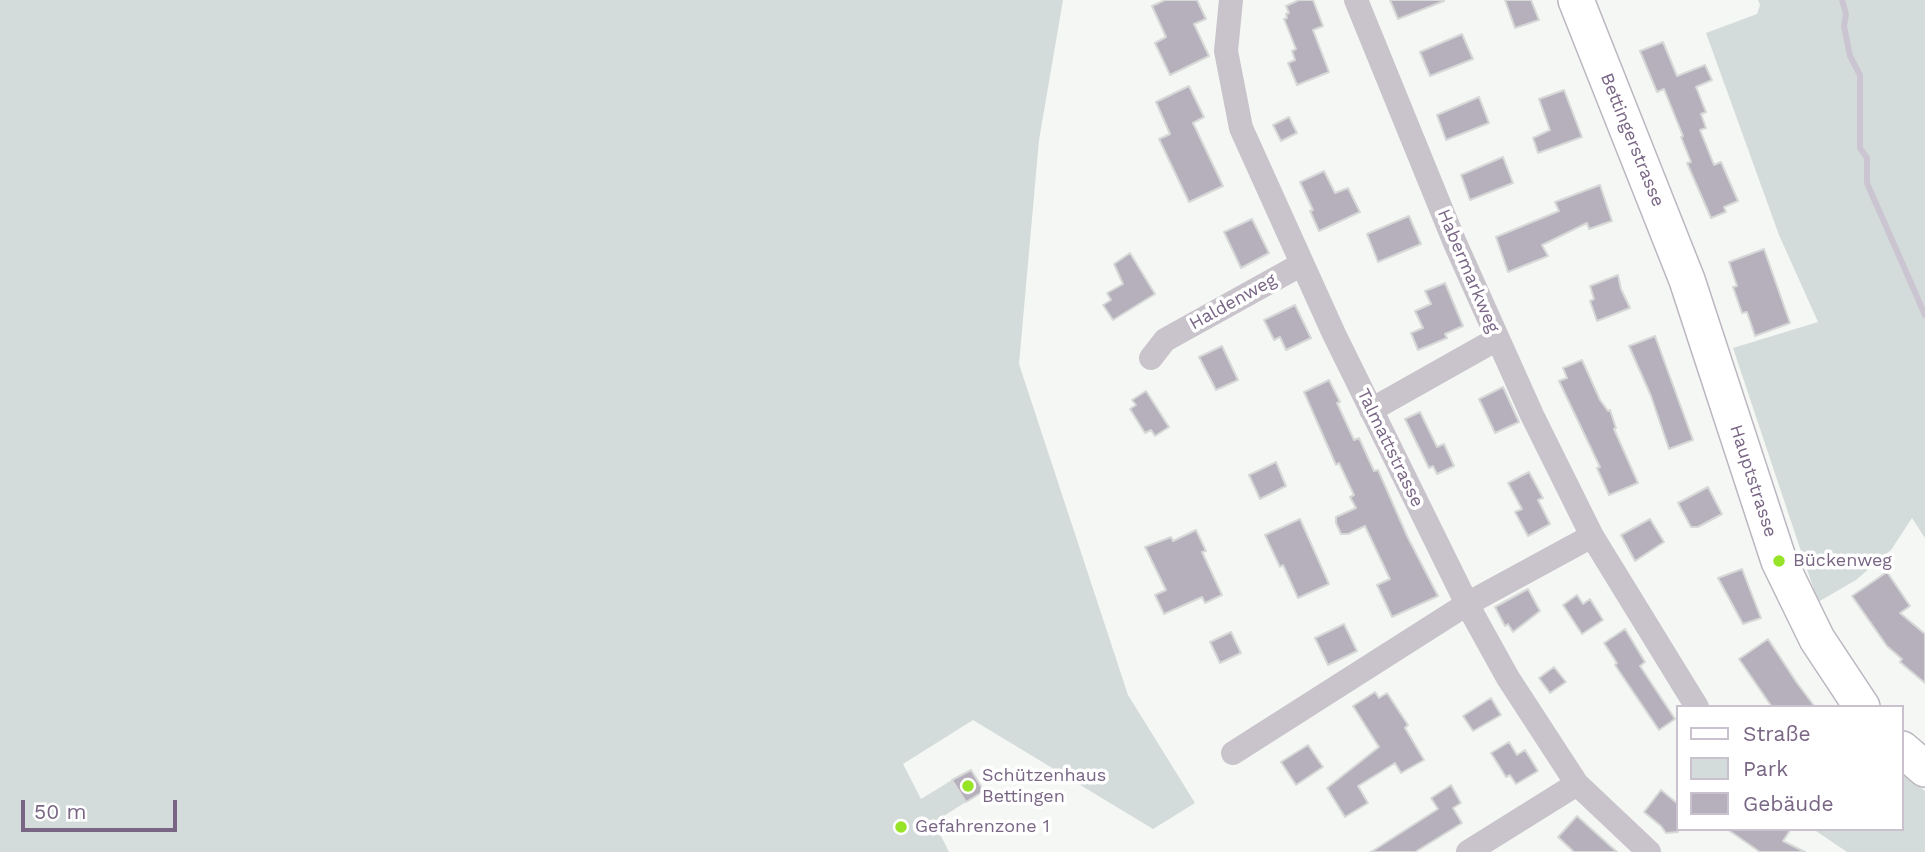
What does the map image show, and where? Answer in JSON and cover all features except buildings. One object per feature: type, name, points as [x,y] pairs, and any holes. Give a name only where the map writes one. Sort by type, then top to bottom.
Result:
[{"type":"street","name":"Talmattstrasse","points":[[1231,0],[1226,51],[1241,128],[1371,410],[1467,604],[1508,678],[1577,784],[1648,852]]},
{"type":"street","name":"Habermarkweg","points":[[1356,0],[1497,339],[1592,536]]},
{"type":"street","name":"Bettingerstrasse","points":[[1577,0],[1688,281]]},
{"type":"street","name":"Haldenweg","points":[[1158,349],[1302,264]]},
{"type":"street","name":"Hauptstrasse","points":[[1688,281],[1779,561],[1817,639],[1858,705]]},
{"type":"street","points":[[1371,410],[1497,339]]},
{"type":"street","points":[[1233,753],[1467,604],[1592,536],[1696,705]]},
{"type":"street","points":[[1904,751],[1925,769]]},
{"type":"street","points":[[1468,852],[1577,784]]},
{"type":"green space","points":[[0,0],[1063,0],[1039,140],[1019,364],[1128,695],[1195,803],[1153,829],[973,720],[903,764],[921,799],[952,780],[966,802],[934,822],[949,852],[0,852]]},
{"type":"green space","points":[[1758,0],[1925,0],[1925,538],[1912,518],[1891,550],[1856,580],[1818,602],[1733,348],[1818,322],[1779,235],[1706,33],[1757,14],[1760,5]]},
{"type":"green space","points":[[1904,775],[1925,791],[1925,852],[1847,852],[1816,831],[1904,831]]},
{"type":"waterway","points":[[1842,0],[1850,56],[1860,75],[1860,148],[1867,158],[1867,183],[1925,315]]},
{"type":"place","name":"Bückenweg","points":[[1779,561]]},
{"type":"place","name":"Schützenhaus Bettingen","points":[[968,786]]},
{"type":"place","name":"Gefahrenzone 1","points":[[901,827]]}]
